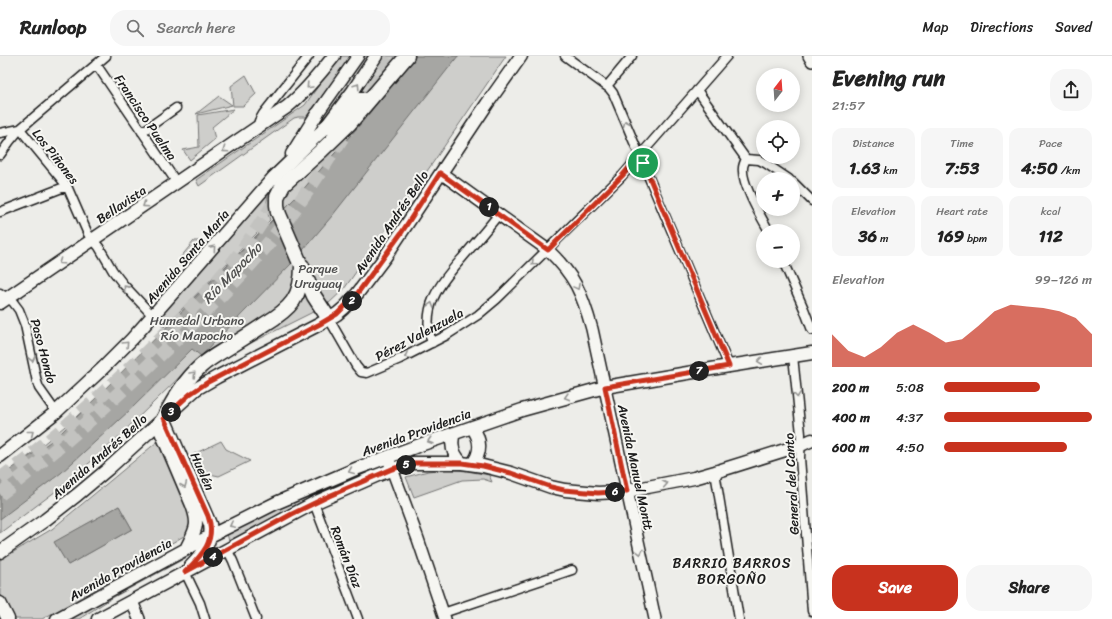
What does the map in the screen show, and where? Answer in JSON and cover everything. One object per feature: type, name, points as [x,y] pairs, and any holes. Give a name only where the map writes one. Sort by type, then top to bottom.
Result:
[{"type":"highway","points":[[329,319],[314,296],[278,212],[277,197],[283,185],[349,124],[408,56]]},
{"type":"highway","points":[[324,128],[393,73]]},
{"type":"highway","points":[[161,421],[193,373],[214,356],[274,318],[289,306],[296,296],[300,285],[301,263]]},
{"type":"main road","name":"Bellavista","points":[[2,298],[93,240],[287,107],[318,77],[334,56]]},
{"type":"main road","name":"Avenida Santa María","points":[[0,456],[56,412],[101,370],[153,316],[260,193],[324,128],[354,91],[376,56]]},
{"type":"main road","name":"Avenida Andrés Bello","points":[[0,552],[77,495],[108,469],[190,394],[208,382],[329,319],[344,308],[364,286],[402,232],[494,93],[521,56]]},
{"type":"main road","points":[[317,114],[324,128]]},
{"type":"main road","points":[[284,167],[317,114]]},
{"type":"main road","name":"Avenida Providencia","points":[[57,619],[210,536],[276,503],[387,457],[454,433],[522,410],[605,387],[812,353]]},
{"type":"main road","name":"Huelén","points":[[161,421],[208,516],[211,528],[210,536]]},
{"type":"main road","name":"Huelén","points":[[161,421],[196,518],[195,530],[186,549]]},
{"type":"main road","points":[[454,433],[452,448],[456,457],[467,464],[478,454],[479,444],[477,435],[472,427]]},
{"type":"main road","name":"Avenida Providencia","points":[[98,619],[314,503],[392,469],[413,463],[467,464],[511,473],[564,490],[598,493],[627,491],[687,479],[715,472],[801,445],[812,440]]},
{"type":"main road","points":[[185,572],[202,554],[206,548],[210,536]]},
{"type":"main road","points":[[0,603],[8,619]]},
{"type":"street","points":[[0,155],[20,129],[106,56]]},
{"type":"street","name":"Bellavista","points":[[257,128],[263,114],[308,56]]},
{"type":"street","points":[[317,114],[358,56]]},
{"type":"street","points":[[565,56],[607,86],[613,93],[729,366]]},
{"type":"street","points":[[607,86],[632,56]]},
{"type":"street","name":"Pérez Valenzuela","points":[[329,319],[356,366],[360,371],[365,373],[369,373],[400,359],[456,329],[486,309],[506,291],[622,176],[727,56]]},
{"type":"street","points":[[808,56],[812,61]]},
{"type":"street","name":"Francisco Puelma","points":[[96,64],[177,183]]},
{"type":"street","points":[[697,90],[746,159]]},
{"type":"street","points":[[142,132],[176,108]]},
{"type":"street","points":[[0,133],[20,129]]},
{"type":"street","name":"Los Piñones","points":[[20,129],[67,186],[86,232],[99,247],[117,277],[153,316]]},
{"type":"street","points":[[0,133],[5,138],[7,145]]},
{"type":"street","points":[[746,159],[765,162],[779,172]]},
{"type":"street","points":[[746,159],[743,168],[747,186],[765,224]]},
{"type":"street","name":"Avenida Manuel Montt","points":[[440,173],[548,250],[568,272],[582,295],[592,329],[655,619]]},
{"type":"street","points":[[0,212],[67,186]]},
{"type":"street","points":[[800,189],[812,200]]},
{"type":"street","points":[[432,343],[428,329],[428,322],[434,296],[448,276],[499,214]]},
{"type":"street","points":[[786,268],[812,330]]},
{"type":"street","name":"Paso Hondo","points":[[2,298],[13,302],[20,310],[25,325],[39,388],[56,412]]},
{"type":"street","name":"General del Canto","points":[[793,356],[801,434],[800,458],[812,611]]},
{"type":"street","points":[[387,457],[418,539],[444,616],[572,570]]},
{"type":"street","points":[[715,472],[740,619]]},
{"type":"street","name":"Román Díaz","points":[[314,503],[358,619]]},
{"type":"street","points":[[227,550],[233,561],[256,619]]},
{"type":"street","points":[[185,572],[205,619]]},
{"type":"street","points":[[132,601],[139,619]]},
{"type":"green space","points":[[339,56],[352,56],[306,117],[294,118],[199,186],[196,180],[305,105]]},
{"type":"green space","points":[[364,56],[369,56],[325,118],[321,115]]},
{"type":"green space","points":[[382,56],[397,56],[357,101],[353,99]]},
{"type":"green space","name":"Humedal Urbano Río Mapocho","points":[[414,56],[506,56],[344,289],[327,305],[213,362],[201,356],[108,447],[60,488],[0,533],[0,477],[13,469],[76,417],[131,365],[191,301],[285,207],[283,200],[287,188],[361,118],[364,120],[307,185],[353,139]]},
{"type":"green space","points":[[246,75],[256,94],[243,106],[233,106],[231,86]]},
{"type":"green space","points":[[219,96],[232,105],[196,114]]},
{"type":"green space","points":[[234,109],[212,127],[215,139],[190,160],[183,150],[199,147],[198,115]]},
{"type":"green space","points":[[272,184],[267,202],[267,210],[270,220],[164,327],[156,319]]},
{"type":"green space","points":[[194,241],[202,241],[202,243],[181,267],[180,258]]},
{"type":"green space","points":[[221,441],[226,449],[250,461],[219,476],[196,471],[190,456]]},
{"type":"green space","points":[[157,442],[161,442],[193,514],[189,533],[158,551],[128,572],[42,619],[13,619],[0,595],[0,560],[52,529]],"holes":[[[119,506],[132,529],[68,565],[55,542]]]},
{"type":"green space","points":[[373,469],[374,470],[309,498],[229,541],[227,534],[276,510]]},
{"type":"green space","points":[[447,469],[489,475],[492,482],[483,479],[462,480],[414,497],[406,477],[428,471]]},
{"type":"green space","points":[[192,554],[112,598],[79,619],[71,619]]},
{"type":"water","name":"Humedal Urbano Río Mapocho","points":[[414,56],[458,56],[332,216],[292,263],[201,356],[192,349],[130,410],[61,473],[0,519],[0,477],[57,437],[299,194],[364,120]]},
{"type":"water","points":[[119,506],[132,529],[68,565],[54,542]]},
{"type":"tunnel","points":[[373,89],[394,56]]},
{"type":"tunnel","points":[[0,494],[63,444],[103,408],[203,314],[229,287],[255,259],[289,217],[347,130]]},
{"type":"tunnel","points":[[0,479],[41,447],[99,397],[137,362],[213,286],[251,238],[281,193]]},
{"type":"district","name":"BARRIO BARROS BORGOÑO","points":[[732,572]]},
{"type":"route","points":[[640,155],[643,163],[729,366],[605,387],[627,491],[598,493],[578,492],[551,487],[511,473],[483,466],[462,463],[413,463],[392,469],[329,496],[292,514],[185,572],[206,548],[211,531],[208,516],[164,418],[190,394],[217,377],[320,324],[337,314],[352,301],[385,257],[440,173],[548,250],[622,176],[640,155]]},
{"type":"park label","name":"Parque Uruguay","points":[[318,276]]},
{"type":"water label","name":"Río Mapocho","points":[[232,273]]}]
